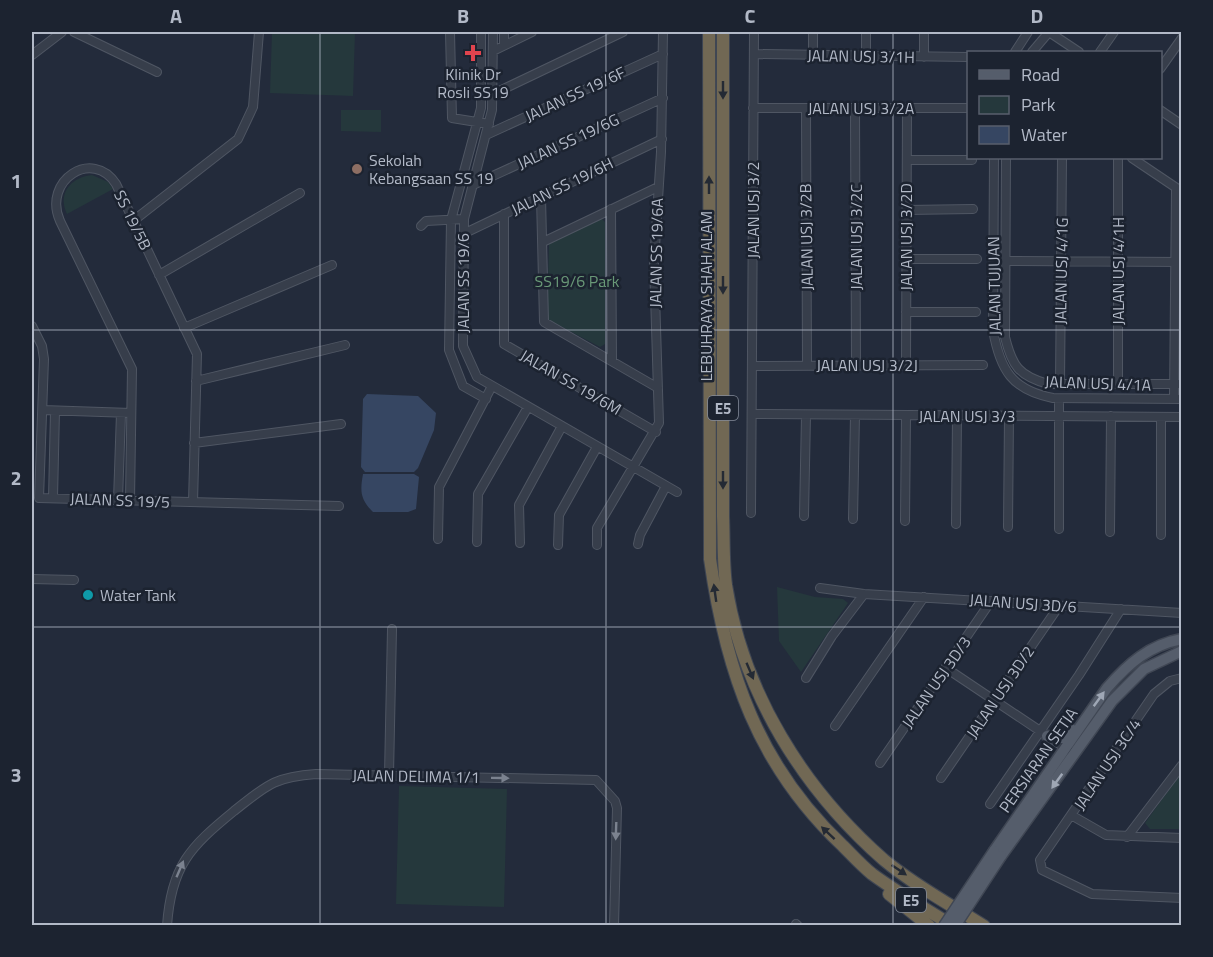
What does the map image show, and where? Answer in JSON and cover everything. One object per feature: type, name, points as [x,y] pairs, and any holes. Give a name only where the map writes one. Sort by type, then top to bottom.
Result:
[{"type":"highway","name":"LEBUHRAYA SHAH ALAM","points":[[709,32],[709,506],[710,559],[718,612],[740,687],[777,770],[813,818],[870,873],[954,926]]},
{"type":"highway","name":"LEBUHRAYA SHAH ALAM","points":[[723,32],[723,516],[726,584],[744,656],[771,721],[800,769],[843,822],[886,862],[984,926]]},
{"type":"highway","points":[[870,873],[892,897],[929,926]]},
{"type":"highway","points":[[968,915],[991,926]]},
{"type":"main road","name":"PERSIARAN SETIA","points":[[944,926],[998,853],[1062,774],[1082,722],[1125,667],[1150,649],[1182,639]]},
{"type":"main road","name":"PERSIARAN SETIA","points":[[954,926],[1051,768],[1135,677],[1162,659],[1182,651]]},
{"type":"main road","points":[[1044,734],[1062,738],[1082,722]]},
{"type":"main road","points":[[1044,734],[1055,748],[1051,768]]},
{"type":"street","points":[[32,55],[62,32]]},
{"type":"street","points":[[74,32],[157,72]]},
{"type":"street","points":[[133,221],[238,139],[253,107],[259,32]]},
{"type":"street","points":[[450,32],[450,114],[452,118],[489,124]]},
{"type":"street","points":[[481,32],[481,108],[451,220],[449,350],[463,386],[486,399]]},
{"type":"street","name":"JALAN SS 19/6","points":[[493,32],[493,94],[489,124],[464,219],[463,346],[477,377],[676,492]]},
{"type":"street","points":[[504,32],[504,45]]},
{"type":"street","points":[[493,51],[532,32]]},
{"type":"street","points":[[493,94],[623,32]]},
{"type":"street","name":"JALAN SS 19/6A","points":[[597,545],[597,528],[656,432],[659,423],[654,262],[657,187],[662,139],[663,32]]},
{"type":"street","name":"JALAN USJ 3/2","points":[[752,414],[754,32]]},
{"type":"street","points":[[813,32],[813,55]]},
{"type":"street","points":[[866,32],[866,56]]},
{"type":"street","points":[[924,32],[924,57]]},
{"type":"street","points":[[1016,51],[1028,32]]},
{"type":"street","points":[[1033,51],[1049,32],[1078,51]]},
{"type":"street","points":[[1101,51],[1114,32]]},
{"type":"street","points":[[1162,68],[1182,38]]},
{"type":"street","name":"JALAN SS 19/6F","points":[[486,135],[663,54]]},
{"type":"street","name":"JALAN USJ 3/1H","points":[[754,54],[967,57]]},
{"type":"street","name":"JALAN SS 19/6G","points":[[473,185],[663,98]]},
{"type":"street","name":"JALAN USJ 3/2A","points":[[753,108],[967,108]]},
{"type":"street","name":"JALAN USJ 3/2B","points":[[806,108],[807,366]]},
{"type":"street","name":"JALAN USJ 3/2C","points":[[855,108],[856,366]]},
{"type":"street","name":"JALAN USJ 3/2D","points":[[906,365],[907,108]]},
{"type":"street","points":[[1162,111],[1182,124]]},
{"type":"street","name":"JALAN SS 19/6H","points":[[463,234],[662,139]]},
{"type":"street","name":"JALAN TUJUAN","points":[[993,159],[993,330],[997,356],[1007,374],[1021,387],[1036,394],[1059,399],[1178,399]]},
{"type":"street","name":"JALAN USJ 4/1A","points":[[1006,159],[1005,337],[1010,357],[1017,369],[1030,379],[1060,384],[1178,384]]},
{"type":"street","name":"JALAN USJ 4/1G","points":[[1060,384],[1062,159]]},
{"type":"street","name":"JALAN USJ 4/1H","points":[[1118,159],[1118,384]]},
{"type":"street","points":[[1133,159],[1179,191],[1178,399]]},
{"type":"street","points":[[907,160],[972,160]]},
{"type":"street","name":"SS 19/5B","points":[[130,500],[132,369],[57,213],[55,203],[58,190],[68,176],[75,172],[98,171],[112,179],[197,354],[193,502]]},
{"type":"street","points":[[543,242],[657,187]]},
{"type":"street","points":[[159,275],[300,193]]},
{"type":"street","points":[[541,197],[544,322],[658,388]]},
{"type":"street","points":[[611,209],[612,362]]},
{"type":"street","points":[[906,210],[973,209]]},
{"type":"street","name":"JALAN SS 19/6M","points":[[504,214],[504,344],[656,432]]},
{"type":"street","points":[[421,226],[426,221],[464,219]]},
{"type":"street","points":[[906,259],[977,259]]},
{"type":"street","points":[[1006,261],[1179,262]]},
{"type":"street","points":[[184,328],[332,265]]},
{"type":"street","points":[[906,312],[976,312]]},
{"type":"street","name":"JALAN SS 19/5","points":[[32,326],[42,346],[44,359],[39,498],[339,506]]},
{"type":"street","points":[[196,381],[345,345]]},
{"type":"street","name":"JALAN USJ 3/2J","points":[[752,366],[983,365]]},
{"type":"street","points":[[438,539],[439,487],[492,386]]},
{"type":"street","points":[[1059,399],[1059,529]]},
{"type":"street","points":[[477,542],[478,494],[528,407]]},
{"type":"street","points":[[43,410],[131,413]]},
{"type":"street","points":[[53,498],[55,411]]},
{"type":"street","points":[[118,500],[121,413]]},
{"type":"street","points":[[751,513],[752,414]]},
{"type":"street","name":"JALAN USJ 3/3","points":[[752,414],[1182,417]]},
{"type":"street","points":[[804,516],[806,415]]},
{"type":"street","points":[[853,519],[855,415]]},
{"type":"street","points":[[904,521],[906,415]]},
{"type":"street","points":[[956,524],[957,416]]},
{"type":"street","points":[[1008,527],[1009,416]]},
{"type":"street","points":[[1110,416],[1110,532]]},
{"type":"street","points":[[1161,417],[1161,535]]},
{"type":"street","points":[[194,443],[342,424]]},
{"type":"street","points":[[520,543],[519,505],[562,426]]},
{"type":"street","points":[[558,545],[559,515],[597,447]]},
{"type":"street","points":[[638,544],[640,535],[666,486]]},
{"type":"street","points":[[32,579],[74,580]]},
{"type":"street","name":"JALAN USJ 3D/6","points":[[820,588],[864,594],[1182,613]]},
{"type":"street","points":[[806,678],[832,636],[864,594]]},
{"type":"street","points":[[835,726],[924,597]]},
{"type":"street","name":"JALAN USJ 3D/3","points":[[880,763],[992,602]]},
{"type":"street","name":"JALAN USJ 3D/2","points":[[941,778],[1059,606]]},
{"type":"street","points":[[990,804],[1044,734],[1121,609]]},
{"type":"street","points":[[389,775],[392,628]]},
{"type":"street","points":[[946,668],[1069,751]]},
{"type":"street","name":"JALAN USJ 3C/4","points":[[1181,679],[1170,681],[1154,694],[1040,860],[1042,870],[1092,894],[1182,898]]},
{"type":"street","points":[[1127,837],[1182,765]]},
{"type":"street","name":"JALAN DELIMA 1/1","points":[[167,926],[170,895],[188,852],[256,791],[277,779],[302,775],[596,780],[615,801],[617,808],[614,926]]},
{"type":"street","points":[[1071,815],[1106,835],[1182,838]]},
{"type":"green space","points":[[272,32],[355,32],[353,96],[270,93]]},
{"type":"green space","points":[[341,110],[381,110],[381,132],[341,131]]},
{"type":"green space","points":[[92,175],[108,182],[113,189],[67,214],[64,200],[68,188],[78,179]]},
{"type":"green space","name":"SS19/6 Park","points":[[601,218],[605,222],[605,344],[600,347],[547,319],[549,244]]},
{"type":"green space","points":[[777,587],[815,597],[843,599],[848,603],[801,672],[779,641]]},
{"type":"green space","points":[[1181,773],[1181,829],[1150,829],[1145,823]]},
{"type":"green space","points":[[399,786],[507,789],[504,907],[396,904]]},
{"type":"water","points":[[367,394],[418,396],[436,413],[434,430],[418,468],[414,472],[365,472],[361,467],[363,399]]},
{"type":"water","points":[[363,474],[414,474],[419,477],[416,509],[408,512],[373,512],[362,494]]},
{"type":"place","name":"Klinik Dr Rosli SS19","points":[[473,53]]},
{"type":"place","name":"Sekolah Kebangsaan SS 19","points":[[357,169]]},
{"type":"place","name":"Water Tank","points":[[88,595]]}]
